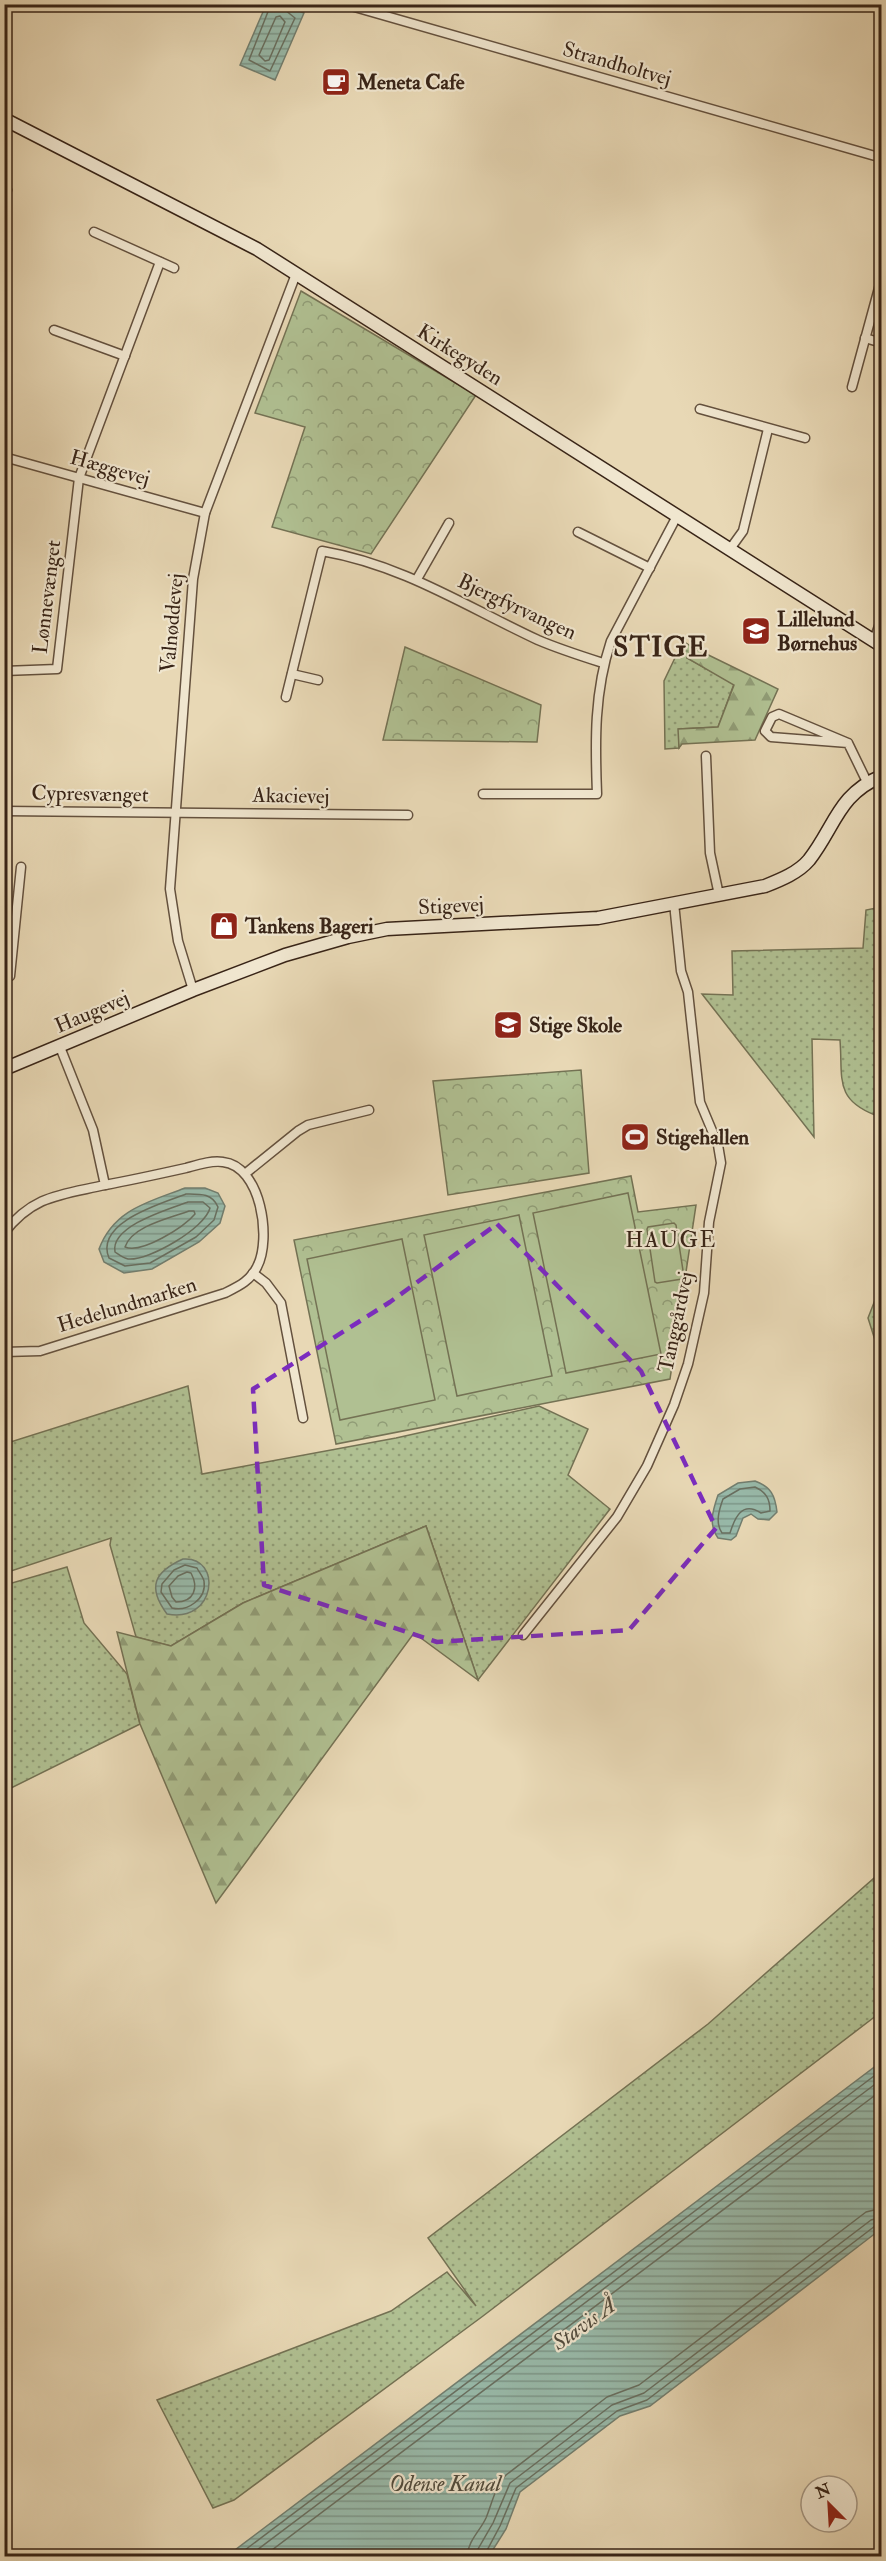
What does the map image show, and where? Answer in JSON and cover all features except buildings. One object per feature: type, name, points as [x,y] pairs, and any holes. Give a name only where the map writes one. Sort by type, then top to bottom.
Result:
[{"type":"street","name":"Strandholtvej","points":[[344,4],[882,158]]},
{"type":"street","name":"Kirkegyden","points":[[4,119],[248,244],[878,643]]},
{"type":"street","points":[[4,188],[7,190],[4,197]]},
{"type":"street","points":[[94,232],[174,268]]},
{"type":"street","points":[[79,478],[160,262]]},
{"type":"street","name":"Valnøddevej","points":[[193,990],[178,941],[170,889],[193,579],[205,513],[296,274]]},
{"type":"street","points":[[852,387],[882,278]]},
{"type":"street","points":[[54,330],[125,356]]},
{"type":"street","points":[[865,338],[882,343]]},
{"type":"street","points":[[700,409],[805,438]]},
{"type":"street","points":[[729,549],[743,531],[768,429]]},
{"type":"street","name":"Hæggevej","points":[[4,457],[205,513]]},
{"type":"street","name":"Lønnevænget","points":[[4,671],[57,669],[79,478]]},
{"type":"street","points":[[483,794],[597,794],[595,724],[603,663],[611,641],[677,516]]},
{"type":"street","points":[[417,579],[449,523]]},
{"type":"street","points":[[578,532],[650,568]]},
{"type":"street","name":"Bjergfyrvangen","points":[[286,697],[322,551],[354,556],[417,579],[539,640],[603,663]]},
{"type":"street","points":[[878,643],[882,618]]},
{"type":"street","points":[[292,674],[318,680]]},
{"type":"street","points":[[848,743],[771,737],[765,731],[772,717],[780,714],[848,743],[867,782]]},
{"type":"street","points":[[706,756],[710,853],[719,895]]},
{"type":"street","name":"Stigevej","points":[[193,990],[318,944],[375,931],[598,918],[765,886],[794,872],[808,861],[846,800],[867,782],[882,776]]},
{"type":"street","name":"Cypresvænget","points":[[4,811],[174,813]]},
{"type":"street","name":"Akacievej","points":[[174,813],[408,815]]},
{"type":"street","points":[[4,975],[10,976],[21,867]]},
{"type":"street","name":"Tanggårdvej","points":[[523,1635],[617,1517],[646,1466],[677,1398],[688,1364],[704,1293],[709,1222],[721,1163],[718,1145],[700,1102],[688,992],[681,971],[674,903]]},
{"type":"street","name":"Haugevej","points":[[4,1069],[193,990]]},
{"type":"street","points":[[60,1047],[93,1130],[105,1185]]},
{"type":"street","points":[[246,1173],[304,1127],[319,1121],[369,1110]]},
{"type":"street","points":[[4,1233],[21,1214],[41,1200],[222,1161],[232,1164],[246,1173],[255,1192],[262,1224],[263,1245],[256,1269],[281,1303],[303,1418]]},
{"type":"street","name":"Hedelundmarken","points":[[4,1353],[40,1351],[212,1297],[241,1285],[256,1269]]},
{"type":"highlighted area","points":[[497,1224],[641,1371],[716,1528],[629,1630],[437,1642],[264,1585],[253,1389],[390,1302]]},
{"type":"green space","points":[[301,291],[476,395],[371,554],[272,527],[305,427],[255,413]]},
{"type":"green space","points":[[683,641],[692,647],[687,658],[734,684],[718,727],[679,729],[679,748],[665,749],[664,681]]},
{"type":"green space","points":[[405,647],[541,705],[537,742],[383,740]]},
{"type":"green space","points":[[692,647],[778,689],[755,740],[682,744],[679,748],[678,729],[718,727],[734,685],[687,658]]},
{"type":"green space","points":[[882,907],[881,1162],[875,1115],[853,1102],[843,1086],[840,1040],[812,1039],[814,1137],[702,994],[733,995],[732,951],[863,948],[866,910]]},
{"type":"green space","points":[[581,1070],[589,1173],[448,1195],[433,1081]]},
{"type":"green space","points":[[631,1176],[638,1212],[696,1205],[670,1379],[336,1444],[294,1240]]},
{"type":"green space","points":[[628,1193],[661,1354],[566,1373],[533,1213]]},
{"type":"green space","points":[[519,1215],[552,1376],[457,1396],[424,1235]]},
{"type":"green space","points":[[674,1223],[684,1277],[657,1283],[647,1229]]},
{"type":"green space","points":[[402,1239],[435,1400],[340,1420],[307,1259]]},
{"type":"green space","points":[[881,1297],[881,1359],[868,1318],[875,1300]]},
{"type":"green space","points":[[188,1386],[202,1474],[396,1438],[539,1406],[588,1429],[568,1475],[610,1509],[478,1680],[426,1526],[243,1603],[171,1646],[136,1637],[110,1545],[111,1538],[5,1573],[4,1444]]},
{"type":"green space","points":[[426,1526],[478,1680],[414,1633],[216,1903],[140,1724],[117,1632],[171,1646],[243,1603]]},
{"type":"green space","points":[[67,1567],[84,1623],[127,1674],[140,1724],[5,1791],[5,1585]]},
{"type":"green space","points":[[881,1872],[881,2012],[483,2316],[234,2500],[213,2508],[157,2400],[391,2311],[447,2272],[476,2306],[428,2238],[708,2024]]},
{"type":"water","points":[[266,5],[284,5],[304,13],[275,80],[240,65]]},
{"type":"water","points":[[185,1188],[205,1188],[218,1193],[225,1206],[220,1223],[199,1242],[152,1269],[124,1273],[104,1262],[99,1249],[106,1235],[123,1216],[146,1203]]},
{"type":"water","points":[[755,1481],[771,1492],[777,1512],[769,1520],[758,1519],[751,1514],[743,1518],[736,1536],[731,1540],[718,1538],[712,1522],[718,1495],[738,1483]]},
{"type":"water","points":[[183,1559],[196,1561],[204,1568],[208,1578],[208,1589],[204,1600],[196,1609],[183,1614],[167,1614],[157,1596],[157,1581],[165,1569]]},
{"type":"water","name":"Odense Kanal","points":[[881,2062],[881,2229],[650,2406],[620,2416],[520,2492],[506,2529],[489,2556],[227,2556]]},
{"type":"place","name":"Meneta Cafe","points":[[336,82]]},
{"type":"place","name":"Lillelund Børnehus","points":[[756,631]]},
{"type":"place","name":"Tankens Bageri","points":[[224,926]]},
{"type":"place","name":"Stige Skole","points":[[508,1025]]},
{"type":"place","name":"Stigehallen","points":[[635,1137]]},
{"type":"district","name":"STIGE","points":[[661,647]]},
{"type":"district","name":"HAUGE","points":[[671,1240]]},
{"type":"water label","name":"Stavis Å","points":[[584,2324]]}]
